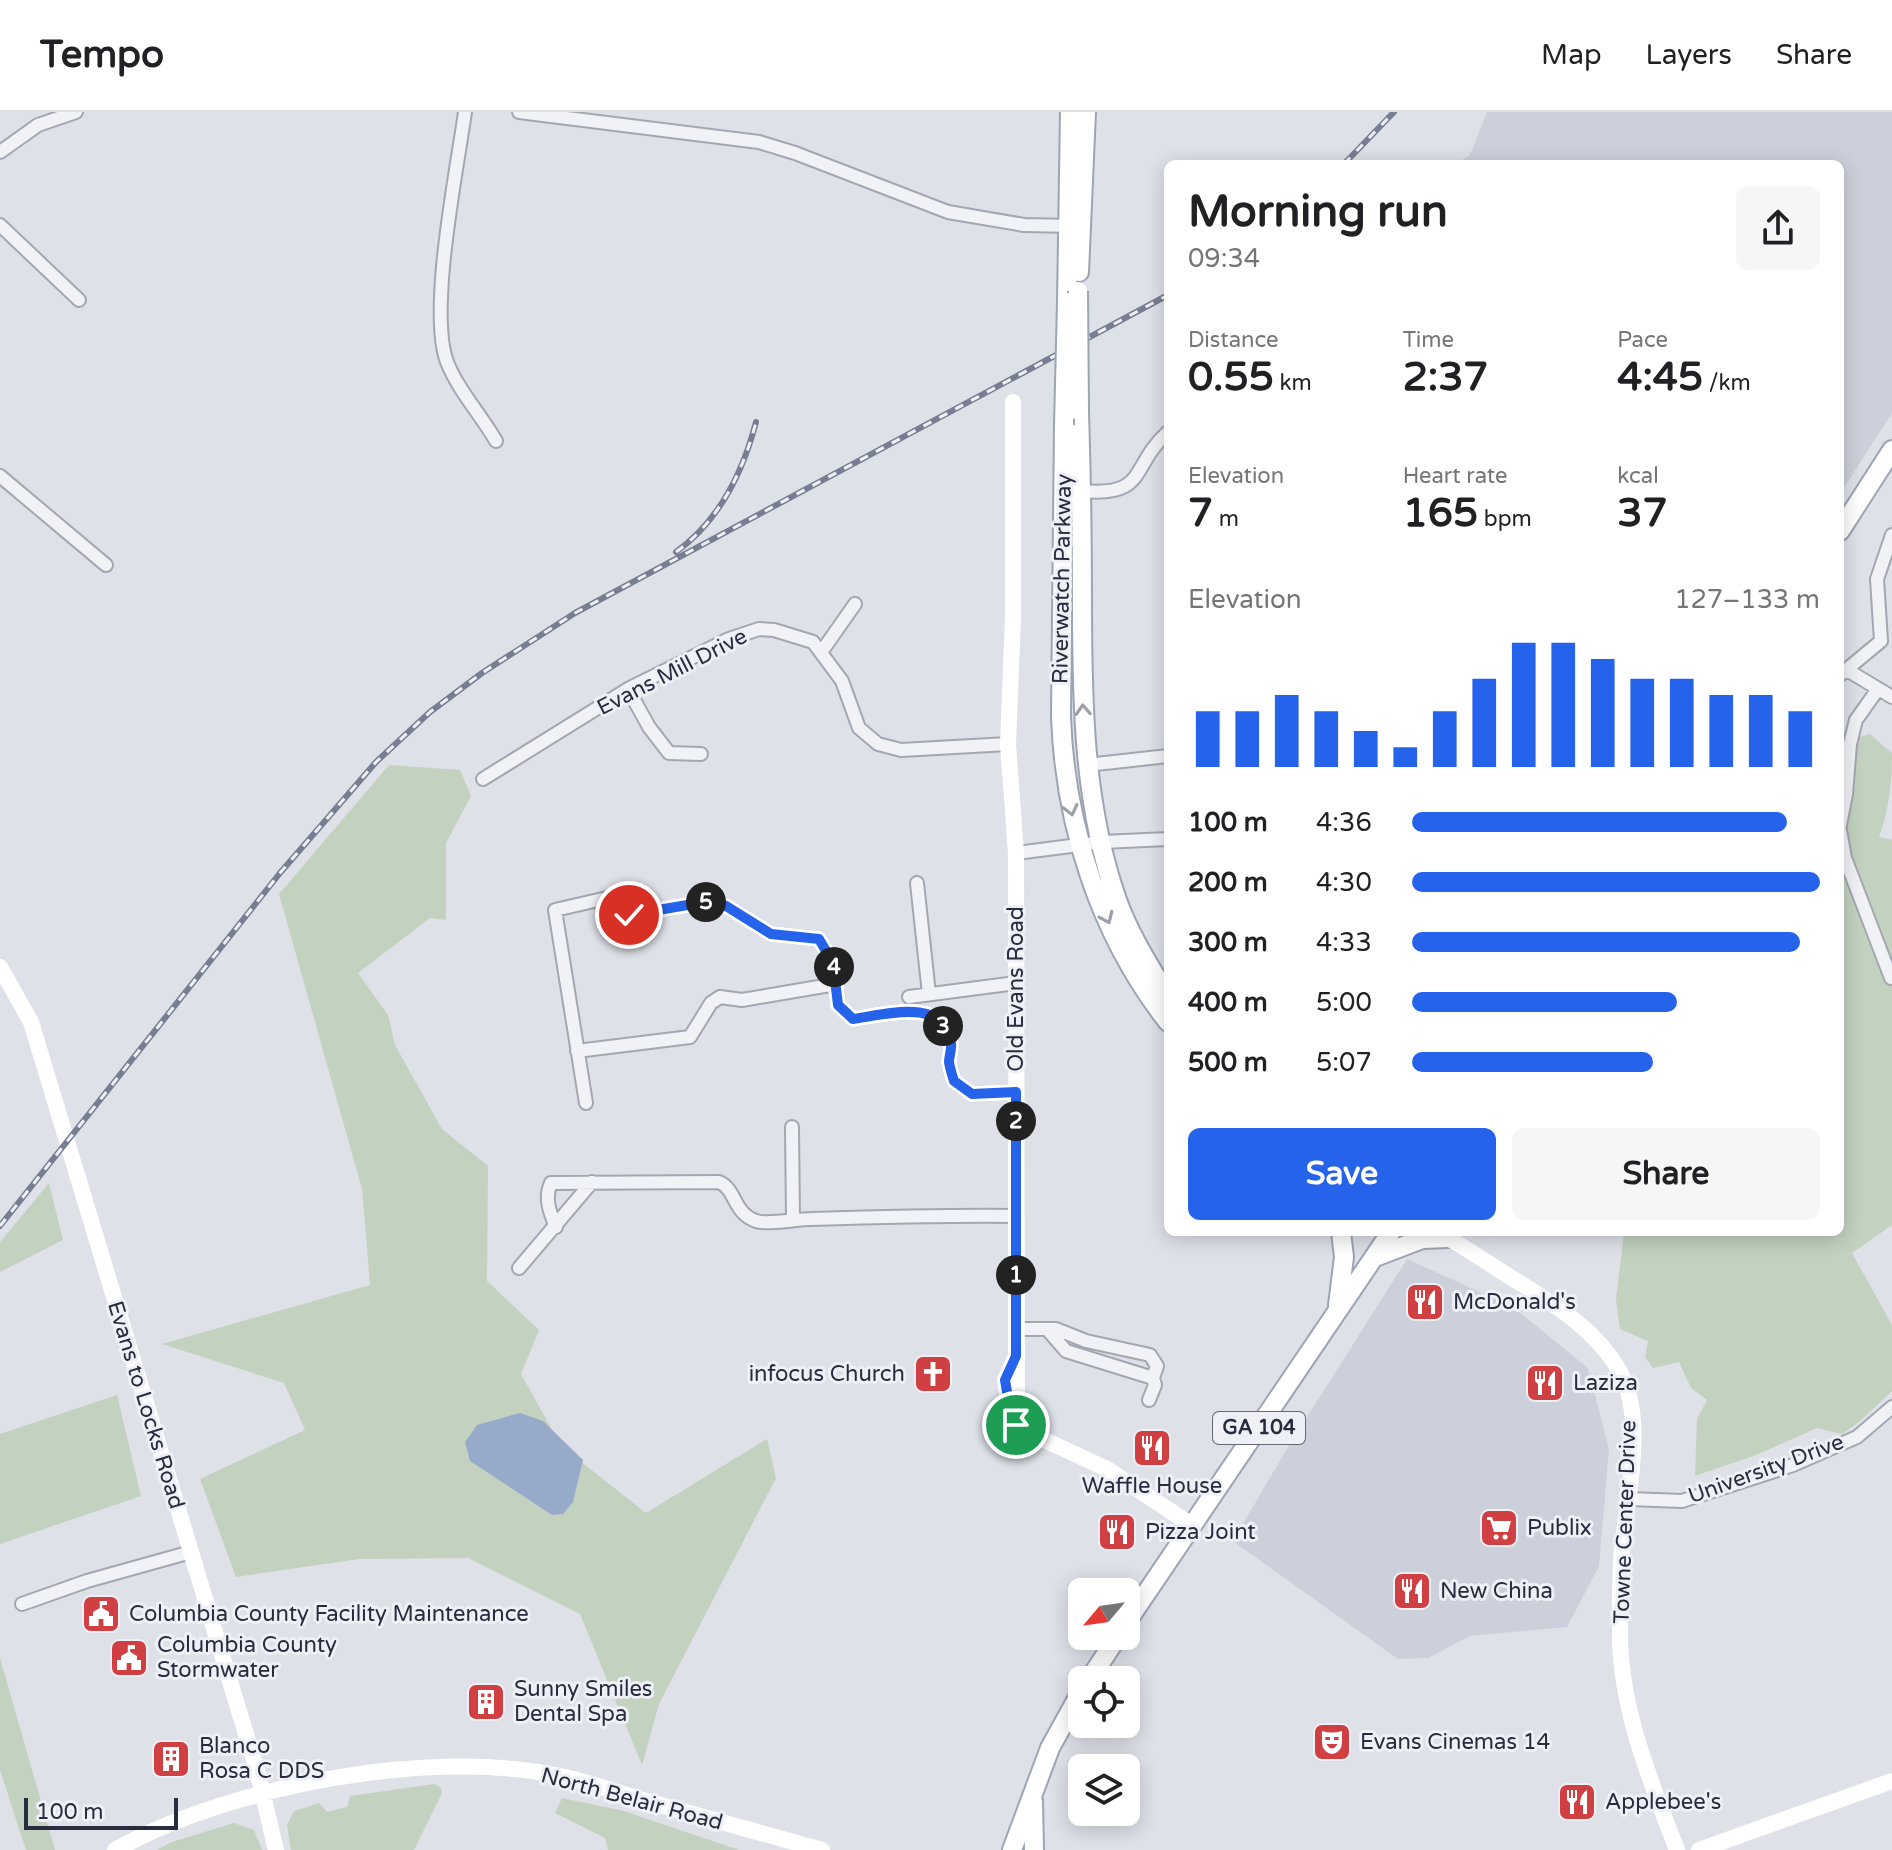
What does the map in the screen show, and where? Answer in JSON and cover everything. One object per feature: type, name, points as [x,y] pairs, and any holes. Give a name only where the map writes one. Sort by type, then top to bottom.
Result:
[{"type":"main road","name":"Riverwatch Parkway","points":[[1070,112],[1074,226],[1064,425],[1062,761],[1080,845],[1094,887],[1138,980],[1164,1016]]},
{"type":"main road","name":"Riverwatch Parkway","points":[[1074,226],[1086,112]]},
{"type":"main road","name":"Riverwatch Parkway","points":[[1072,296],[1082,491],[1083,699],[1087,765],[1102,842],[1125,921],[1164,990]]},
{"type":"main road","points":[[1844,525],[1892,450]]},
{"type":"main road","points":[[1336,1314],[1344,1257],[1341,1236]]},
{"type":"main road","name":"GA 104","points":[[1140,1603],[1388,1236]]},
{"type":"main road","points":[[1375,1257],[1435,1236]]},
{"type":"main road","points":[[1012,1850],[1033,1792],[1068,1713]]},
{"type":"main road","points":[[1033,1792],[1034,1850]]},
{"type":"street","points":[[0,152],[38,125],[76,112]]},
{"type":"street","points":[[465,112],[445,258],[441,315],[447,361],[496,441]]},
{"type":"street","points":[[519,112],[759,142],[948,212],[1024,225],[1074,226]]},
{"type":"street","points":[[0,225],[79,300]]},
{"type":"street","name":"Old Evans Road","points":[[1013,402],[1013,618],[1008,744],[1016,853],[1017,1412],[1024,1427],[1036,1436],[1107,1469],[1193,1526]]},
{"type":"street","points":[[1082,491],[1122,490],[1130,484],[1164,435]]},
{"type":"street","points":[[0,476],[106,565]]},
{"type":"street","points":[[1892,535],[1877,579],[1886,644],[1844,672],[1892,697]]},
{"type":"street","points":[[855,604],[822,651],[842,681],[859,728],[878,744],[901,750],[1008,744]]},
{"type":"street","name":"Evans Mill Drive","points":[[483,779],[628,689],[729,639],[759,629],[774,630],[813,642],[822,651]]},
{"type":"street","points":[[628,689],[649,727],[669,753],[701,754]]},
{"type":"street","points":[[1844,805],[1850,744],[1856,720],[1878,689]]},
{"type":"street","points":[[1087,765],[1164,756]]},
{"type":"street","points":[[1016,853],[1102,842],[1164,839]]},
{"type":"street","points":[[1844,852],[1891,978]]},
{"type":"street","points":[[917,883],[929,994]]},
{"type":"street","points":[[586,1103],[555,910],[607,898],[629,915],[705,902],[726,906],[771,934],[819,939],[833,963],[838,1005],[853,1019],[916,1010],[930,1014],[944,1027],[951,1042],[949,1062],[954,1081],[972,1094],[1016,1092]]},
{"type":"street","name":"Evans to Locks Road","points":[[0,967],[31,1022],[258,1774],[276,1850]]},
{"type":"street","points":[[909,997],[1016,983]]},
{"type":"street","points":[[577,1051],[690,1037],[711,1003],[720,997],[742,1000],[836,984]]},
{"type":"street","points":[[792,1127],[793,1219]]},
{"type":"street","points":[[519,1268],[592,1182]]},
{"type":"street","points":[[556,1227],[548,1211],[551,1183],[719,1182],[725,1184],[740,1212],[759,1223],[793,1219],[932,1215],[1016,1216]]},
{"type":"street","name":"Towne Center Drive","points":[[1446,1236],[1579,1322],[1620,1372],[1627,1393],[1633,1433],[1622,1549],[1620,1644],[1628,1697],[1648,1775],[1677,1850]]},
{"type":"street","points":[[1016,1329],[1056,1329],[1086,1341],[1150,1355],[1157,1366],[1153,1378],[1155,1385],[1149,1400]]},
{"type":"street","points":[[1047,1329],[1066,1351],[1153,1378]]},
{"type":"street","points":[[1009,1443],[1016,1425],[1005,1380],[1016,1356]]},
{"type":"street","name":"University Drive","points":[[1629,1499],[1682,1501],[1793,1465],[1857,1437],[1892,1407]]},
{"type":"street","points":[[22,1604],[87,1581],[191,1552]]},
{"type":"street","name":"North Belair Road","points":[[115,1850],[186,1819],[262,1795],[377,1771],[473,1765],[563,1777],[822,1850]]},
{"type":"street","points":[[1699,1850],[1892,1781]]},
{"type":"shaded area","points":[[1487,112],[1892,112],[1892,413],[1844,488],[1844,160],[1462,160],[1470,155]]},
{"type":"shaded area","points":[[1407,1259],[1513,1307],[1588,1368],[1609,1449],[1599,1566],[1567,1627],[1470,1636],[1428,1658],[1398,1659],[1233,1541],[1285,1452]]},
{"type":"green space","points":[[1870,734],[1892,753],[1889,796],[1879,837],[1892,840],[1892,1225],[1852,1253],[1892,1325],[1892,1391],[1842,1434],[1817,1428],[1756,1455],[1695,1476],[1697,1419],[1707,1400],[1691,1388],[1679,1362],[1653,1368],[1645,1357],[1648,1341],[1620,1329],[1616,1300],[1624,1236],[1844,1236],[1844,742]]},
{"type":"green space","points":[[389,765],[460,770],[471,796],[446,843],[446,920],[430,918],[358,973],[388,1015],[395,1045],[442,1129],[488,1166],[487,1281],[539,1330],[521,1374],[561,1446],[646,1513],[767,1439],[776,1478],[659,1704],[642,1765],[580,1614],[468,1558],[359,1559],[236,1577],[200,1479],[305,1430],[284,1383],[162,1344],[370,1285],[362,1189],[279,894]]},
{"type":"green space","points":[[49,1183],[63,1240],[0,1272],[0,1242]]},
{"type":"green space","points":[[117,1395],[141,1496],[0,1544],[0,1434]]},
{"type":"green space","points":[[0,1658],[55,1850],[26,1850],[0,1770]]},
{"type":"green space","points":[[434,1784],[441,1788],[442,1793],[414,1850],[291,1850],[287,1825],[294,1811],[319,1803],[327,1812],[347,1807],[350,1796]]},
{"type":"green space","points":[[562,1798],[624,1811],[739,1850],[608,1850],[605,1838],[555,1813]]},
{"type":"green space","points":[[234,1823],[254,1830],[262,1850],[157,1850],[172,1842]]},
{"type":"water","points":[[520,1413],[543,1421],[583,1460],[573,1502],[563,1514],[552,1515],[470,1461],[465,1442],[477,1425]]},
{"type":"railway","points":[[1348,160],[1394,112]]},
{"type":"railway","points":[[0,1226],[280,873],[376,762],[430,712],[482,673],[575,613],[1164,297]]},
{"type":"railway","points":[[676,552],[705,526],[727,494],[744,459],[756,422]]},
{"type":"place","name":"McDonald's","points":[[1425,1302]]},
{"type":"place","name":"infocus Church","points":[[933,1374]]},
{"type":"place","name":"Laziza","points":[[1545,1383]]},
{"type":"place","name":"Waffle House","points":[[1152,1448]]},
{"type":"place","name":"Publix","points":[[1499,1528]]},
{"type":"place","name":"Pizza Joint","points":[[1117,1532]]},
{"type":"place","name":"New China","points":[[1412,1591]]},
{"type":"place","name":"Columbia County Facility Maintenance","points":[[101,1614]]},
{"type":"place","name":"Columbia County Stormwater","points":[[129,1658]]},
{"type":"place","name":"Sunny Smiles Dental Spa","points":[[486,1702]]},
{"type":"place","name":"Evans Cinemas 14","points":[[1332,1742]]},
{"type":"place","name":"Blanco Rosa C DDS","points":[[171,1759]]},
{"type":"place","name":"Applebee's","points":[[1577,1802]]},
{"type":"route","points":[[629,915],[705,902],[726,906],[771,934],[819,939],[833,963],[838,1005],[853,1019],[916,1010],[930,1014],[944,1027],[951,1042],[949,1062],[954,1081],[972,1094],[1016,1092],[1016,1356],[1005,1380],[1016,1425]]}]
